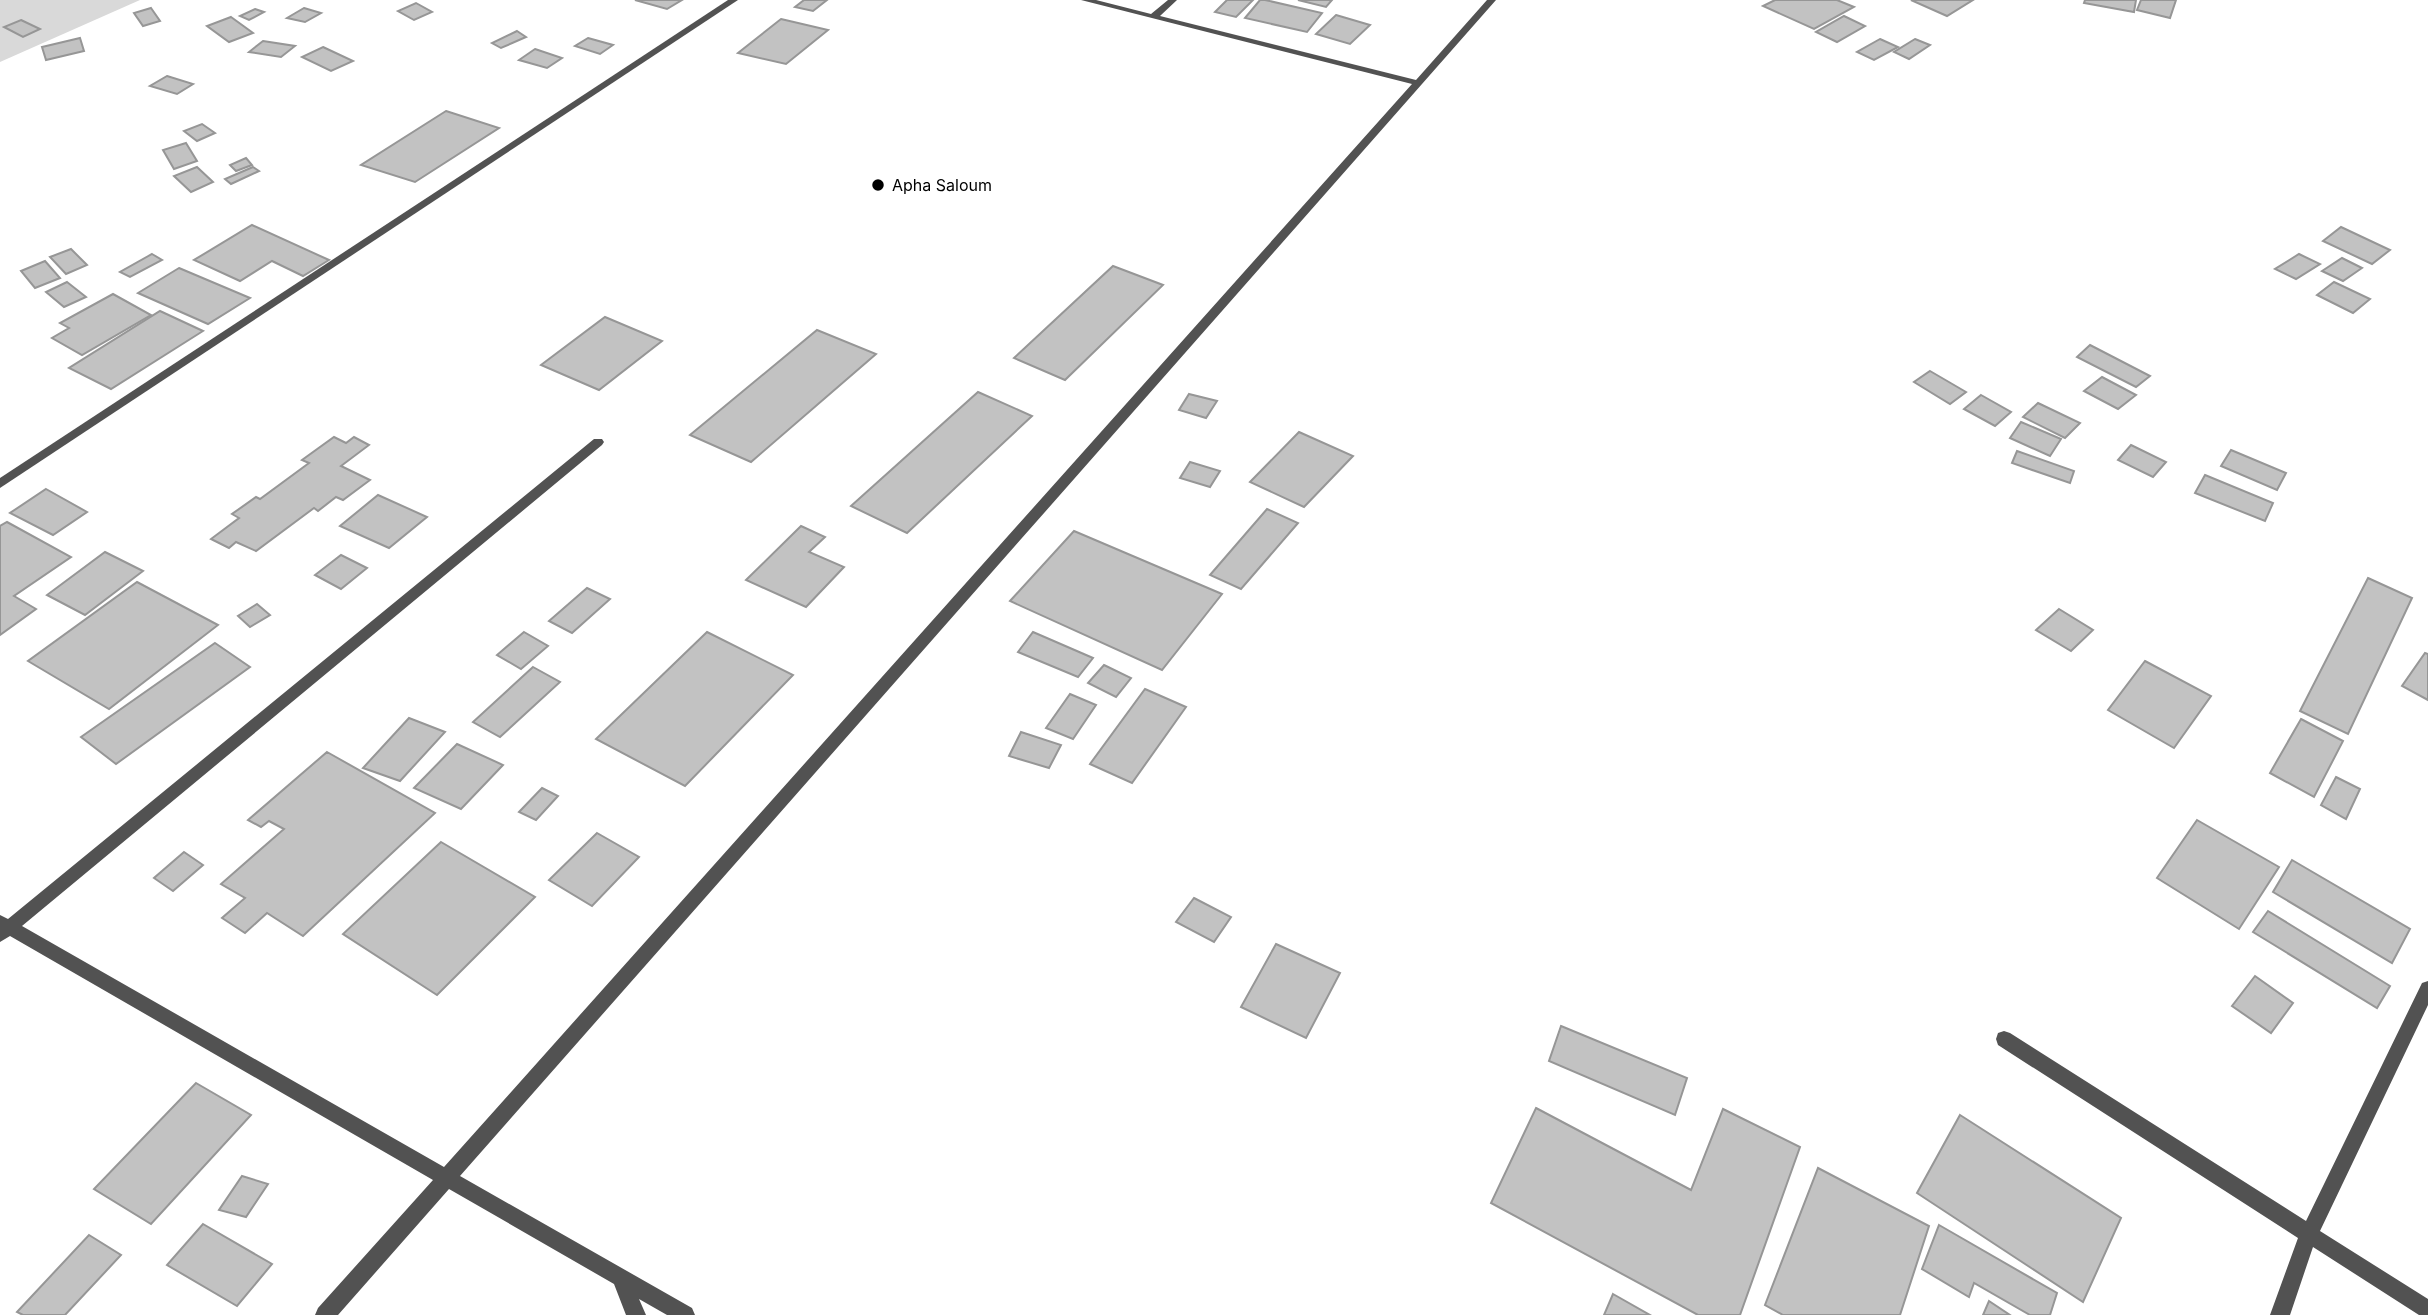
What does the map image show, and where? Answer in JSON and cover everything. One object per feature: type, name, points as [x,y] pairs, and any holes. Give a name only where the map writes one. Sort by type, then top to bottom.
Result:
[{"type":"street","points":[[0,484],[734,0]]},
{"type":"street","points":[[1085,0],[1418,83]]},
{"type":"street","points":[[1153,17],[1173,0]]},
{"type":"street","points":[[324,1315],[1492,0]]},
{"type":"street","points":[[598,442],[3,928],[448,1177],[685,1315]]},
{"type":"street","points":[[2280,1315],[2309,1234],[2428,988]]},
{"type":"street","points":[[2004,1040],[2428,1310]]},
{"type":"street","points":[[620,1277],[636,1315]]},
{"type":"shaded area","points":[[0,0],[140,0],[0,62]]},
{"type":"building","points":[[635,0],[682,0],[667,9]]},
{"type":"building","points":[[804,0],[827,0],[813,11],[795,7]]},
{"type":"building","points":[[1227,0],[1253,0],[1236,17],[1215,12]]},
{"type":"building","points":[[1260,0],[1322,13],[1307,32],[1245,18]]},
{"type":"building","points":[[1298,0],[1332,0],[1326,7]]},
{"type":"building","points":[[1775,0],[1837,0],[1854,7],[1814,29],[1763,6]]},
{"type":"building","points":[[1911,0],[1973,0],[1947,16]]},
{"type":"building","points":[[2085,0],[2136,0],[2134,12],[2084,3]]},
{"type":"building","points":[[2141,0],[2176,0],[2170,18],[2137,10]]},
{"type":"building","points":[[416,3],[432,12],[414,20],[398,11]]},
{"type":"building","points":[[151,8],[160,21],[143,26],[134,13]]},
{"type":"building","points":[[304,8],[321,13],[305,22],[287,18]]},
{"type":"building","points":[[255,9],[264,12],[249,20],[240,16]]},
{"type":"building","points":[[1336,15],[1370,25],[1350,44],[1316,34]]},
{"type":"building","points":[[1844,16],[1865,26],[1837,42],[1816,32]]},
{"type":"building","points":[[231,17],[253,33],[229,42],[207,26]]},
{"type":"building","points":[[781,19],[828,30],[786,64],[738,53]]},
{"type":"building","points":[[21,20],[40,29],[23,37],[4,27]]},
{"type":"building","points":[[517,31],[526,37],[501,48],[492,43]]},
{"type":"building","points":[[80,38],[84,51],[46,60],[42,47]]},
{"type":"building","points":[[588,38],[613,45],[600,54],[575,46]]},
{"type":"building","points":[[1880,39],[1898,47],[1874,60],[1857,52]]},
{"type":"building","points":[[1915,39],[1930,45],[1909,59],[1894,52]]},
{"type":"building","points":[[263,41],[295,46],[281,57],[249,52]]},
{"type":"building","points":[[323,47],[353,61],[331,71],[302,57]]},
{"type":"building","points":[[535,49],[562,58],[547,68],[519,60]]},
{"type":"building","points":[[167,76],[193,84],[177,94],[150,86]]},
{"type":"building","points":[[446,111],[499,128],[415,182],[361,165]]},
{"type":"building","points":[[202,124],[215,133],[197,141],[184,131]]},
{"type":"building","points":[[186,143],[197,161],[174,169],[163,150]]},
{"type":"building","points":[[246,158],[252,165],[236,171],[230,165]]},
{"type":"building","points":[[197,167],[213,182],[191,192],[174,176]]},
{"type":"building","points":[[253,167],[259,171],[231,184],[225,179]]},
{"type":"building","points":[[252,225],[329,260],[303,276],[272,261],[240,281],[194,260]]},
{"type":"building","points":[[2341,227],[2390,250],[2372,264],[2323,241]]},
{"type":"building","points":[[71,249],[87,265],[66,274],[50,257]]},
{"type":"building","points":[[152,254],[162,260],[130,277],[120,272]]},
{"type":"building","points":[[2299,254],[2320,264],[2296,279],[2275,269]]},
{"type":"building","points":[[2342,258],[2362,268],[2343,281],[2322,271]]},
{"type":"building","points":[[45,261],[60,278],[35,288],[21,271]]},
{"type":"building","points":[[1113,266],[1163,285],[1065,380],[1014,358]]},
{"type":"building","points":[[179,268],[250,298],[208,324],[138,293]]},
{"type":"building","points":[[67,282],[86,297],[64,307],[46,292]]},
{"type":"building","points":[[2334,282],[2370,299],[2353,313],[2317,295]]},
{"type":"building","points":[[113,294],[151,315],[82,355],[52,338],[69,328],[60,323]]},
{"type":"building","points":[[160,311],[203,331],[111,389],[69,368]]},
{"type":"building","points":[[605,317],[662,341],[599,390],[541,365]]},
{"type":"building","points":[[817,330],[876,354],[751,462],[690,435]]},
{"type":"building","points":[[2090,345],[2150,376],[2136,387],[2077,357]]},
{"type":"building","points":[[1930,371],[1966,392],[1950,404],[1914,382]]},
{"type":"building","points":[[2102,377],[2136,395],[2118,409],[2084,391]]},
{"type":"building","points":[[978,392],[1032,416],[907,533],[851,506]]},
{"type":"building","points":[[1189,394],[1217,401],[1206,418],[1179,410]]},
{"type":"building","points":[[1981,395],[2011,412],[1995,426],[1964,409]]},
{"type":"building","points":[[2038,403],[2080,423],[2065,438],[2023,417]]},
{"type":"building","points":[[2021,422],[2061,439],[2050,456],[2010,438]]},
{"type":"building","points":[[1299,432],[1353,456],[1304,507],[1250,482]]},
{"type":"building","points":[[334,437],[346,443],[354,437],[369,445],[341,466],[370,480],[343,500],[336,497],[318,511],[314,508],[256,551],[236,542],[229,548],[211,539],[239,518],[232,514],[256,497],[260,499],[309,463],[302,460]]},
{"type":"building","points":[[2131,445],[2166,462],[2153,477],[2118,460]]},
{"type":"building","points":[[2231,450],[2286,473],[2277,490],[2221,466]]},
{"type":"building","points":[[2017,451],[2074,471],[2070,483],[2012,463]]},
{"type":"building","points":[[1190,462],[1220,471],[1210,487],[1180,478]]},
{"type":"building","points":[[2205,475],[2273,503],[2265,521],[2195,493]]},
{"type":"building","points":[[46,489],[87,512],[53,535],[10,513]]},
{"type":"building","points":[[378,495],[427,517],[389,548],[340,526]]},
{"type":"building","points":[[1267,509],[1298,523],[1241,589],[1210,575]]},
{"type":"building","points":[[7,522],[71,557],[14,596],[36,609],[0,635],[0,526]]},
{"type":"building","points":[[801,526],[825,537],[809,552],[844,567],[806,607],[746,580]]},
{"type":"building","points":[[1074,531],[1222,594],[1162,670],[1010,601]]},
{"type":"building","points":[[105,552],[143,571],[85,615],[47,595]]},
{"type":"building","points":[[341,555],[367,568],[341,589],[315,575]]},
{"type":"building","points":[[2368,578],[2412,598],[2348,734],[2300,711]]},
{"type":"building","points":[[137,582],[218,625],[109,709],[28,661]]},
{"type":"building","points":[[587,588],[610,599],[572,633],[549,621]]},
{"type":"building","points":[[257,604],[270,615],[250,627],[238,616]]},
{"type":"building","points":[[2059,609],[2093,630],[2071,651],[2036,630]]},
{"type":"building","points":[[524,632],[548,646],[521,669],[497,655]]},
{"type":"building","points":[[707,632],[793,675],[685,786],[596,739]]},
{"type":"building","points":[[1033,632],[1093,658],[1078,677],[1018,652]]},
{"type":"building","points":[[215,643],[250,667],[116,764],[81,737]]},
{"type":"building","points":[[2425,653],[2428,654],[2428,700],[2402,686]]},
{"type":"building","points":[[2145,661],[2211,696],[2174,748],[2108,710]]},
{"type":"building","points":[[1104,665],[1131,678],[1116,697],[1088,683]]},
{"type":"building","points":[[533,667],[560,682],[500,737],[473,722]]},
{"type":"building","points":[[1145,689],[1186,707],[1132,783],[1090,764]]},
{"type":"building","points":[[1070,694],[1096,705],[1073,739],[1046,728]]},
{"type":"building","points":[[409,718],[445,732],[400,781],[363,768]]},
{"type":"building","points":[[2301,719],[2343,741],[2314,797],[2270,773]]},
{"type":"building","points":[[1021,732],[1061,745],[1049,768],[1009,756]]},
{"type":"building","points":[[457,744],[503,765],[461,809],[414,788]]},
{"type":"building","points":[[327,752],[435,813],[303,936],[267,913],[245,933],[222,918],[245,898],[221,884],[284,829],[269,821],[261,827],[248,820]]},
{"type":"building","points":[[2336,777],[2360,789],[2346,819],[2321,805]]},
{"type":"building","points":[[542,788],[558,796],[536,820],[519,812]]},
{"type":"building","points":[[2197,820],[2279,867],[2239,929],[2157,878]]},
{"type":"building","points":[[597,833],[639,857],[592,906],[549,880]]},
{"type":"building","points":[[441,842],[535,897],[437,995],[343,934]]},
{"type":"building","points":[[184,852],[203,865],[173,891],[154,878]]},
{"type":"building","points":[[2292,860],[2410,929],[2392,963],[2273,892]]},
{"type":"building","points":[[1194,898],[1231,917],[1214,942],[1176,922]]},
{"type":"building","points":[[2268,911],[2390,986],[2377,1008],[2253,932]]},
{"type":"building","points":[[1276,944],[1340,973],[1306,1038],[1241,1007]]},
{"type":"building","points":[[2255,976],[2293,1003],[2271,1033],[2232,1006]]},
{"type":"building","points":[[1561,1026],[1687,1078],[1675,1115],[1549,1061]]},
{"type":"building","points":[[196,1083],[251,1115],[151,1224],[94,1189]]},
{"type":"building","points":[[1536,1108],[1691,1190],[1723,1109],[1800,1147],[1740,1315],[1698,1315],[1491,1203]]},
{"type":"building","points":[[1960,1115],[2121,1218],[2083,1302],[1917,1193]]},
{"type":"building","points":[[1818,1168],[1929,1226],[1900,1315],[1783,1315],[1765,1305]]},
{"type":"building","points":[[242,1176],[268,1184],[246,1217],[219,1210]]},
{"type":"building","points":[[203,1224],[272,1264],[237,1306],[167,1265]]},
{"type":"building","points":[[1939,1225],[2057,1293],[2050,1315],[2030,1315],[1974,1283],[1969,1297],[1922,1269]]},
{"type":"building","points":[[89,1235],[121,1255],[65,1315],[23,1315],[17,1312]]},
{"type":"building","points":[[1613,1294],[1650,1315],[1604,1315]]},
{"type":"building","points":[[1989,1301],[2010,1315],[1983,1315]]},
{"type":"place","name":"Apha Saloum","points":[[878,185]]}]
